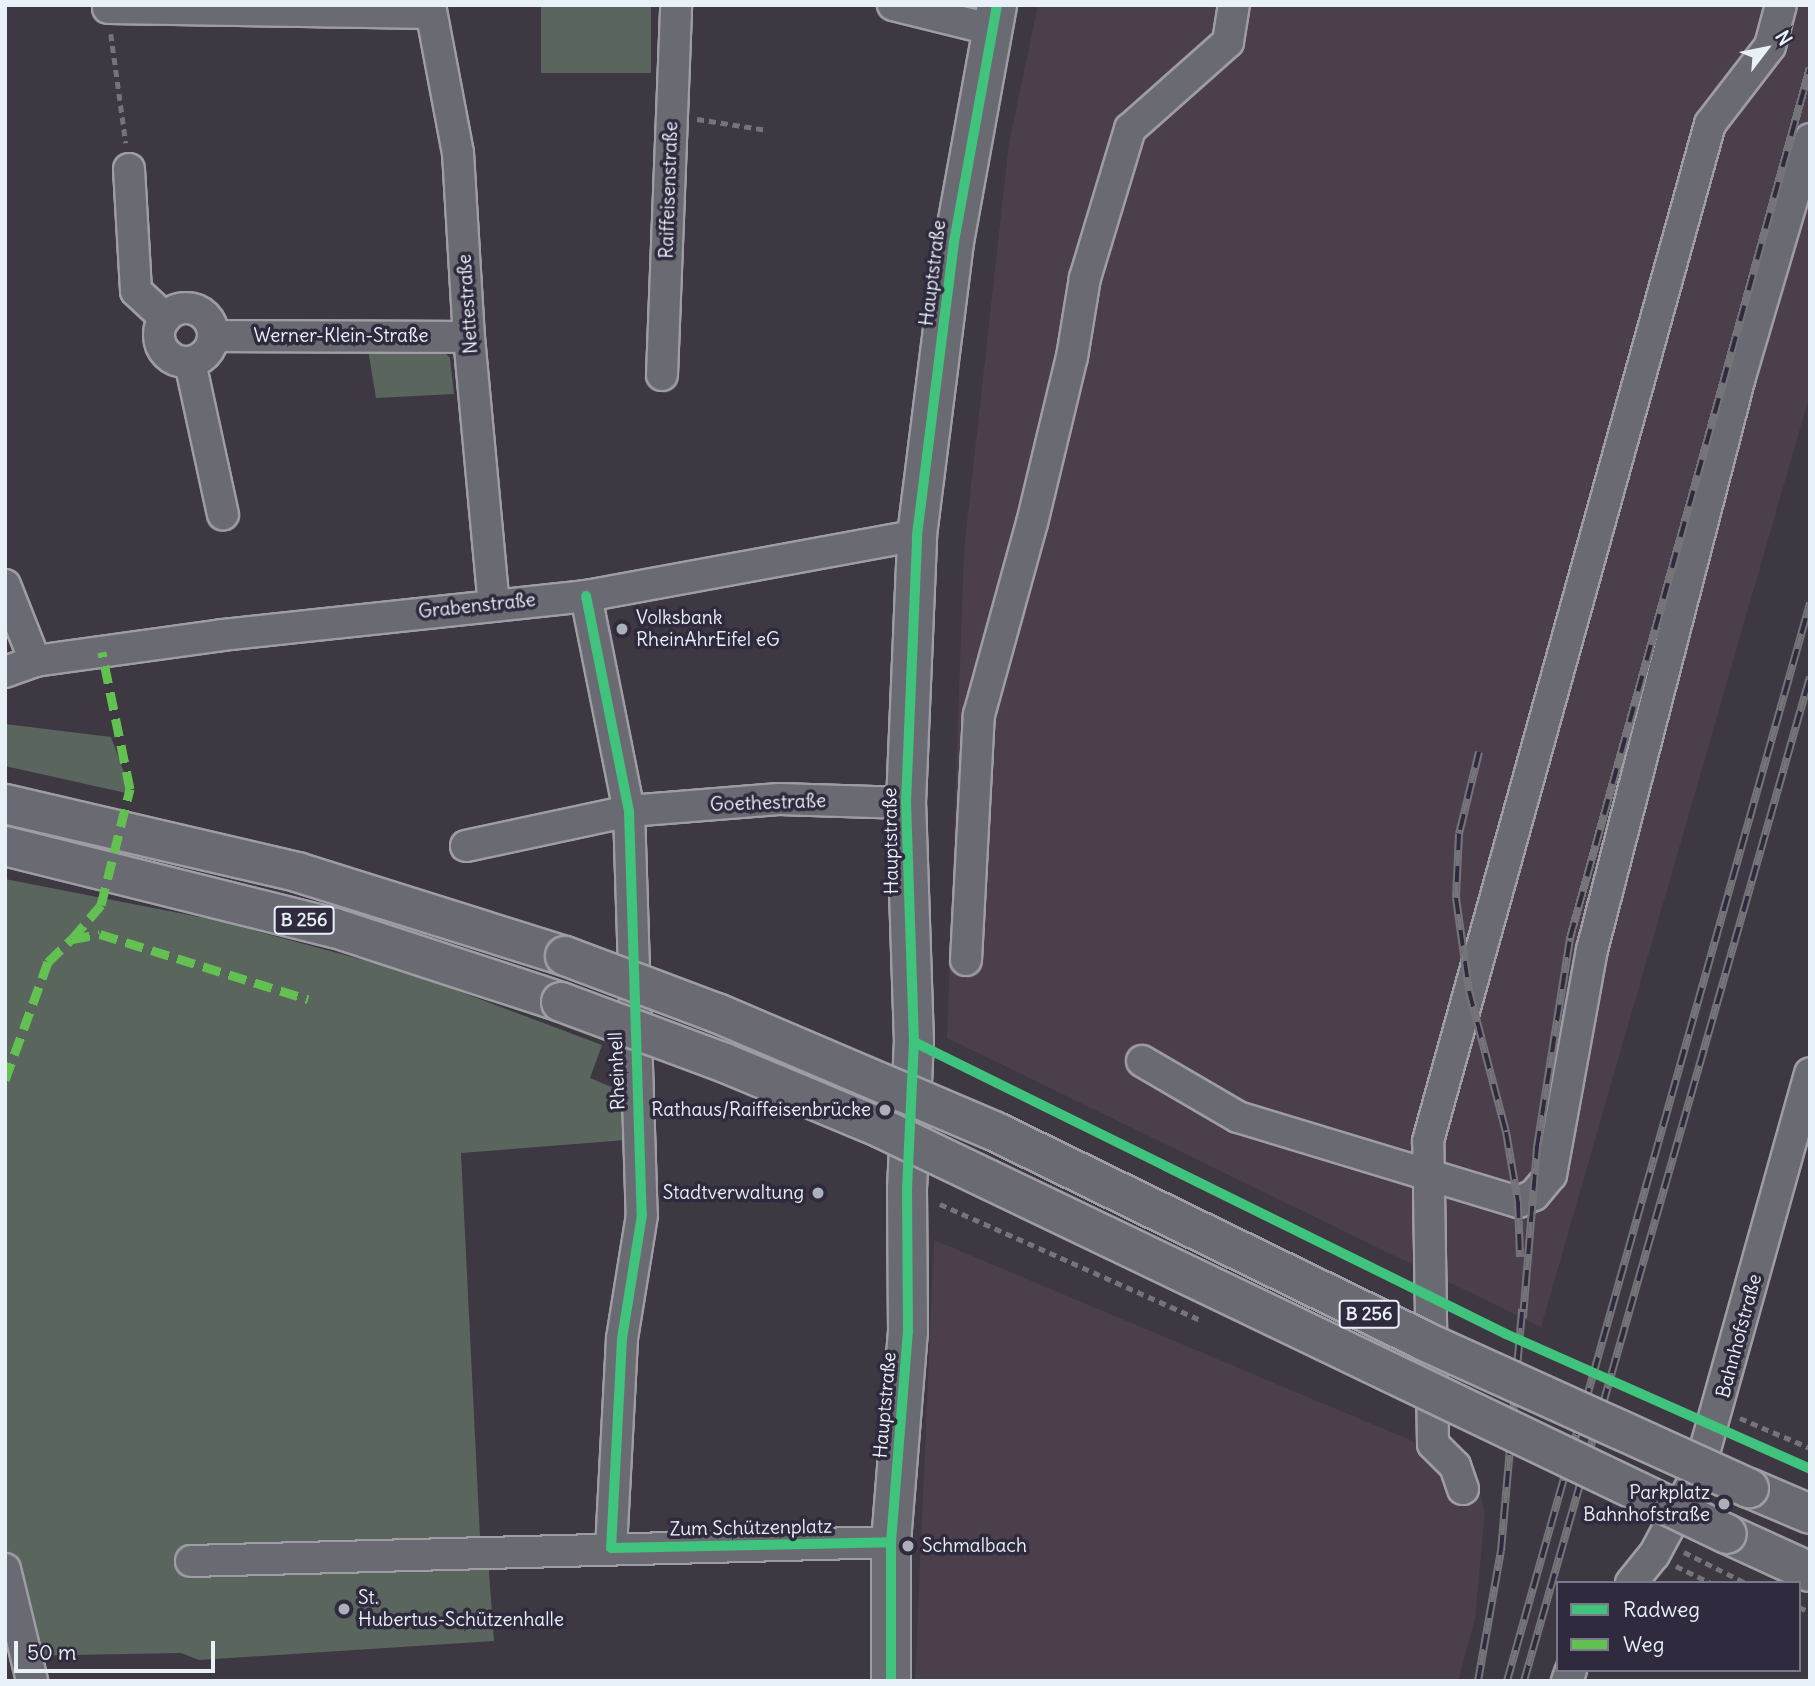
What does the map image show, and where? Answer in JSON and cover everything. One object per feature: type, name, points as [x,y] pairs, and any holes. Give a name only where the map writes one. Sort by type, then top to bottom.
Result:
[{"type":"main road","name":"Hauptstraße","points":[[891,1681],[891,1542],[908,1332],[907,1189],[915,1042],[906,803],[916,535],[954,242],[993,17]]},
{"type":"main road","name":"B 256","points":[[5,804],[297,872],[649,986],[994,1131],[1423,1340],[1810,1514]]},
{"type":"main road","name":"B 256","points":[[5,846],[348,932],[561,1002],[725,1063],[881,1128],[1490,1423],[1810,1572]]},
{"type":"street","name":"Raiffeisenstraße","points":[[662,375],[676,5]]},
{"type":"street","points":[[892,5],[993,17]]},
{"type":"street","points":[[966,960],[979,715],[1035,511],[1072,357],[1085,278],[1130,129],[1228,42],[1234,5]]},
{"type":"street","points":[[1463,1489],[1455,1466],[1433,1444],[1427,1141],[1710,124],[1769,46],[1781,5]]},
{"type":"street","points":[[108,8],[430,9]]},
{"type":"street","name":"Nettestraße","points":[[430,9],[458,153],[469,337],[494,604]]},
{"type":"street","points":[[1142,1061],[1238,1117],[1518,1202],[1534,1195],[1551,1175],[1592,950],[1741,377],[1810,139]]},
{"type":"street","points":[[129,169],[136,291],[165,318]]},
{"type":"street","points":[[181,308],[199,312],[213,335],[206,353],[190,362],[172,359],[160,345],[165,318],[181,308]]},
{"type":"street","name":"Werner-Klein-Straße","points":[[213,335],[469,337]]},
{"type":"street","points":[[190,362],[223,514]]},
{"type":"street","name":"Grabenstraße","points":[[5,672],[35,661],[494,604],[586,596],[916,535]]},
{"type":"street","points":[[5,585],[35,661]]},
{"type":"street","name":"Rheinhell","points":[[586,596],[629,811],[642,1215],[622,1339],[611,1548]]},
{"type":"street","name":"Goethestraße","points":[[466,846],[629,811],[779,800],[906,803]]},
{"type":"street","name":"Bahnhofstraße","points":[[1633,1581],[1654,1555],[1699,1471],[1810,1073]]},
{"type":"street","name":"Zum Schützenplatz","points":[[191,1561],[891,1542]]},
{"type":"street","points":[[5,1569],[32,1681]]},
{"type":"path","points":[[108,8],[129,169]]},
{"type":"path","points":[[672,116],[767,130]]},
{"type":"path","points":[[907,1189],[1205,1322]]},
{"type":"path","points":[[1718,1409],[1810,1448]]},
{"type":"path","points":[[1692,1574],[1707,1581]]},
{"type":"shaded area","points":[[541,5],[651,5],[651,73],[541,73]]},
{"type":"shaded area","points":[[1038,5],[1810,5],[1810,394],[1541,1327],[947,1038],[964,550],[1009,143]]},
{"type":"shaded area","points":[[439,347],[450,358],[454,394],[376,398],[368,350]]},
{"type":"shaded area","points":[[5,724],[111,737],[128,783],[126,793],[5,766]]},
{"type":"shaded area","points":[[5,879],[215,920],[408,972],[602,1045],[590,1078],[654,1105],[652,1138],[461,1153],[481,1557],[488,1558],[494,1641],[199,1660],[181,1653],[17,1656],[5,1613]]},
{"type":"shaded area","points":[[934,1240],[1472,1466],[1485,1512],[1475,1619],[1458,1681],[915,1681]]},
{"type":"railway","points":[[1523,1318],[1537,1147],[1570,938],[1810,67]]},
{"type":"railway","points":[[1507,1681],[1810,603]]},
{"type":"railway","points":[[1524,1681],[1810,677]]},
{"type":"railway","points":[[1479,752],[1459,834],[1456,898],[1469,991],[1506,1132],[1518,1202],[1520,1257]]},
{"type":"railway","points":[[1478,1681],[1501,1551],[1522,1309]]},
{"type":"marked path","points":[[72,939],[101,905],[130,789],[102,652]]},
{"type":"marked path","points":[[5,1080],[48,962],[72,939],[100,934],[308,999]]},
{"type":"cycle path","points":[[891,1681],[891,1542],[908,1332],[907,1189],[914,1042],[906,803],[917,535],[954,242],[997,5]]},
{"type":"cycle path","points":[[586,596],[629,811],[642,1215],[622,1339],[611,1548],[891,1542]]},
{"type":"cycle path","points":[[914,1042],[1506,1334],[1810,1469]]},
{"type":"place","name":"Volksbank RheinAhrEifel eG","points":[[622,629]]},
{"type":"place","name":"Rathaus/Raiffeisenbrücke","points":[[885,1110]]},
{"type":"place","name":"Stadtverwaltung","points":[[818,1193]]},
{"type":"place","name":"Parkplatz Bahnhofstraße","points":[[1724,1504]]},
{"type":"place","name":"Schmalbach","points":[[908,1546]]},
{"type":"place","name":"St. Hubertus-Schützenhalle","points":[[344,1609]]}]
